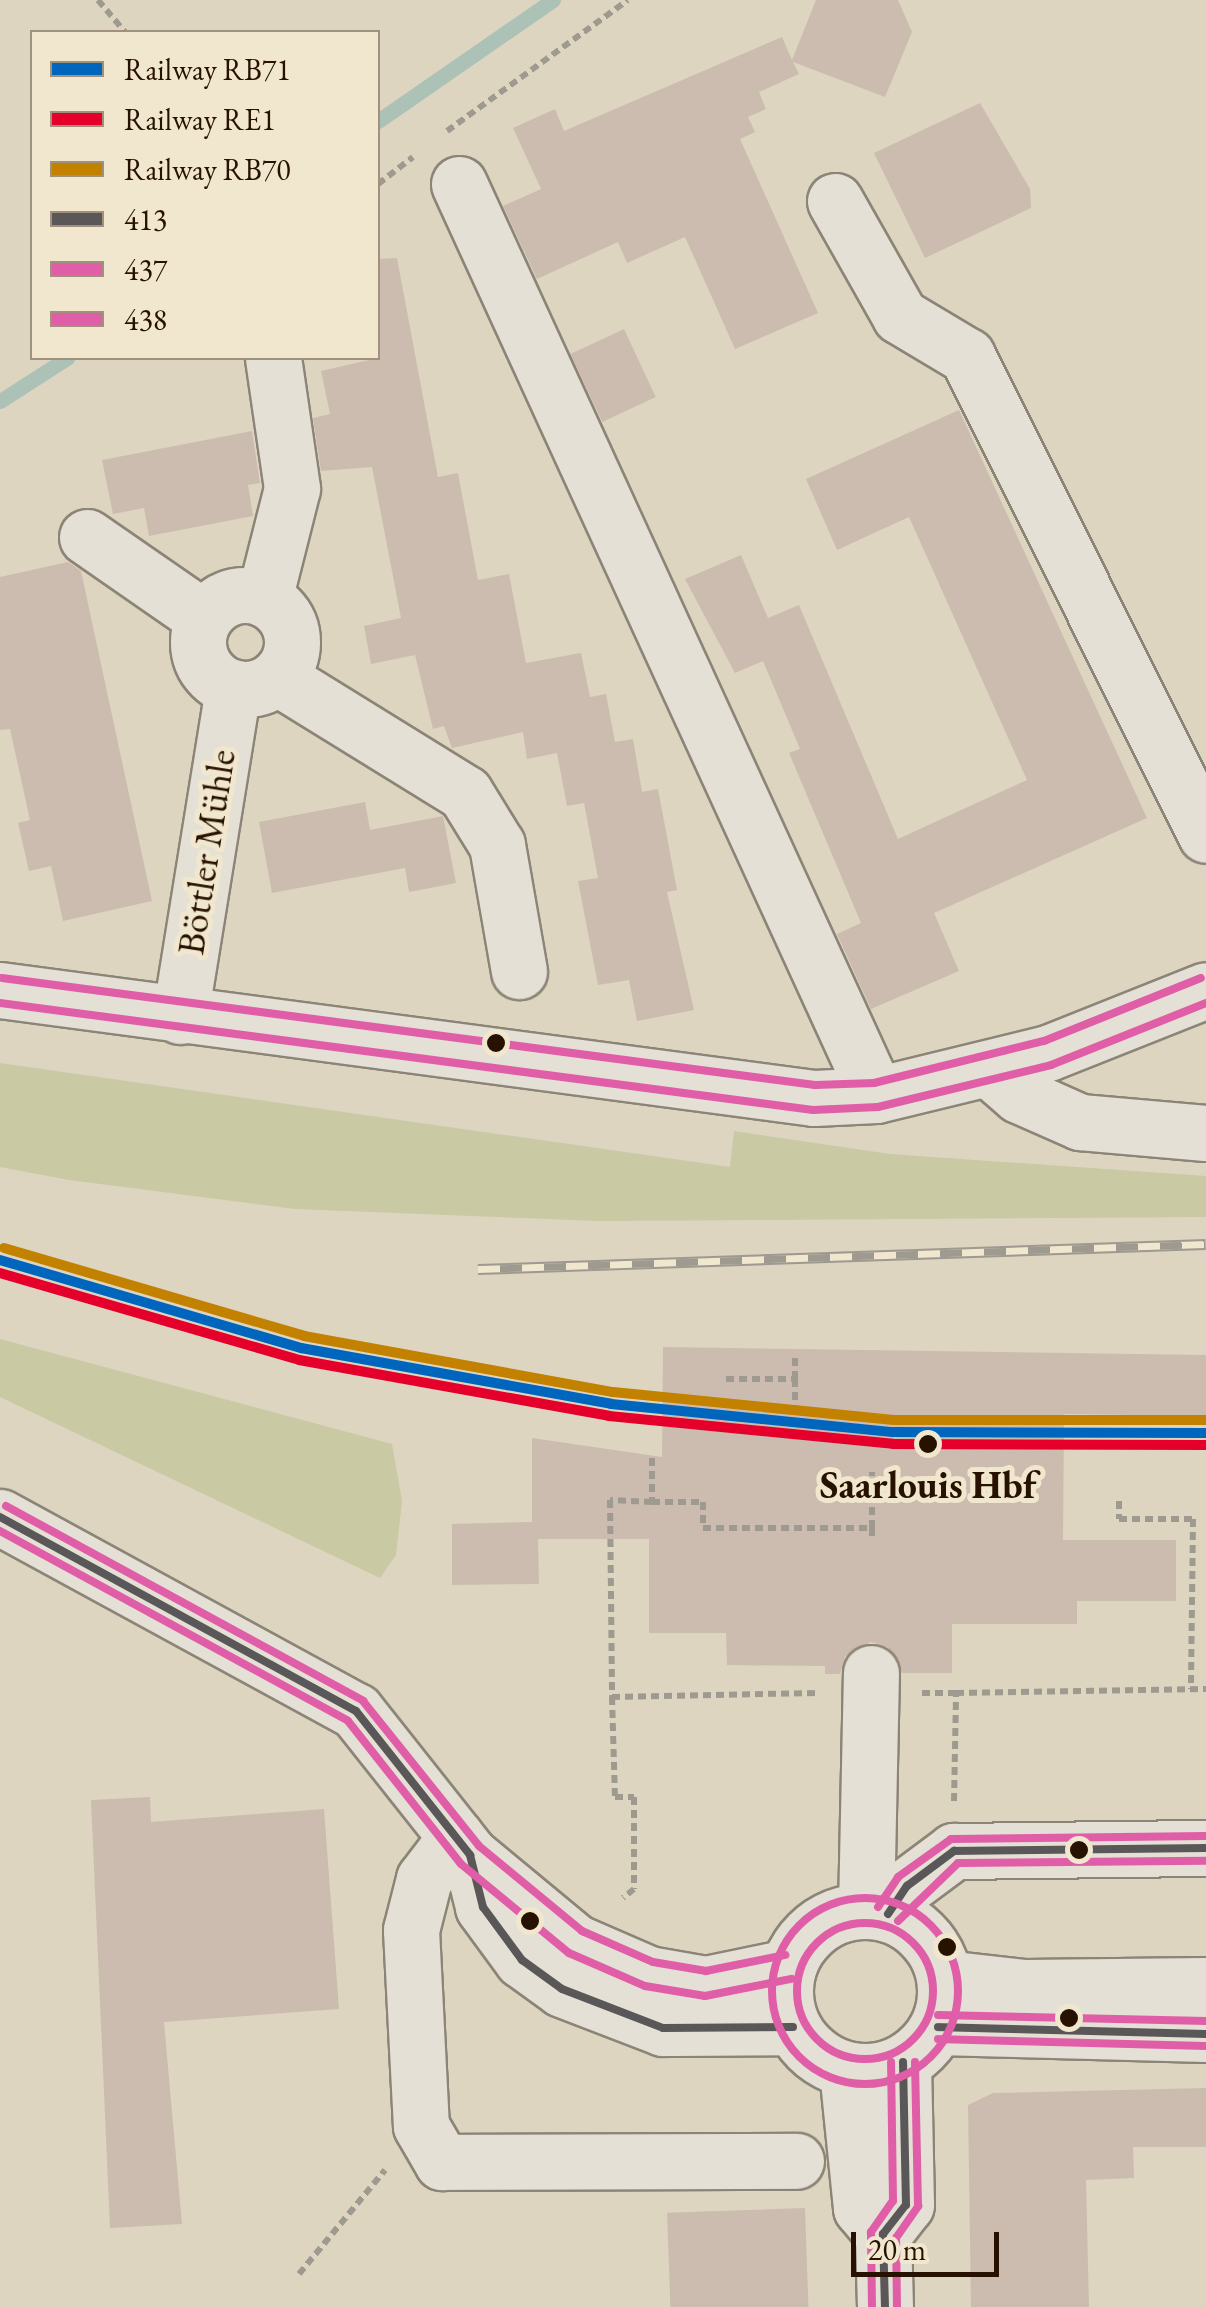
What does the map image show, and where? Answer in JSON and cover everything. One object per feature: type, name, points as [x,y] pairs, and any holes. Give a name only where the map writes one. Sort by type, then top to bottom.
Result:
[{"type":"street","points":[[438,158],[876,1095]]},
{"type":"street","points":[[835,201],[900,316],[967,356],[1206,835]]},
{"type":"street","points":[[273,360],[292,488],[264,599],[231,597],[204,618],[202,660],[255,682],[465,793],[497,845],[519,971]]},
{"type":"street","points":[[87,537],[204,618]]},
{"type":"street","name":"Böttler Mühle","points":[[180,1016],[255,682],[292,634],[264,599]]},
{"type":"street","points":[[0,990],[702,1086],[876,1095],[988,1069],[1206,990]]},
{"type":"street","points":[[988,1069],[1019,1095],[1080,1122],[1206,1133]]},
{"type":"street","points":[[0,1517],[356,1711],[463,1846],[575,1942],[649,1974],[706,1984],[788,1967]]},
{"type":"street","points":[[871,1683],[877,1912]]},
{"type":"street","points":[[463,1846],[483,1907],[522,1960],[562,1989],[663,2028],[793,2027]]},
{"type":"street","points":[[463,1846],[424,1879],[411,1930],[421,2126],[430,2149],[452,2164],[796,2161]]},
{"type":"street","points":[[847,2070],[816,2055],[793,2027],[788,1967],[818,1926],[877,1912],[954,1851],[1206,1848]]},
{"type":"street","points":[[877,1912],[926,1938],[928,2022],[906,2205],[883,2234]]},
{"type":"street","points":[[847,2070],[928,2022],[1024,1987],[1206,1986]]},
{"type":"street","points":[[928,2022],[1206,2034]]},
{"type":"street","points":[[847,2070],[861,2208],[883,2234],[885,2307]]},
{"type":"path","points":[[98,0],[123,30]]},
{"type":"path","points":[[380,183],[438,158],[628,0]]},
{"type":"path","points":[[795,1353],[795,1410]]},
{"type":"path","points":[[726,1378],[795,1378]]},
{"type":"path","points":[[652,1458],[652,1502]]},
{"type":"path","points":[[872,1472],[872,1540]]},
{"type":"path","points":[[703,1492],[703,1528],[872,1528]]},
{"type":"path","points":[[623,1898],[634,1889],[634,1796],[614,1797],[610,1500],[704,1502]]},
{"type":"path","points":[[1119,1501],[1118,1519],[1192,1519],[1191,1689]]},
{"type":"path","points":[[612,1696],[871,1683],[956,1693],[1206,1689]]},
{"type":"path","points":[[954,1851],[956,1693]]},
{"type":"path","points":[[299,2274],[421,2126]]},
{"type":"green space","points":[[0,1063],[730,1167],[734,1131],[890,1154],[1206,1176],[1206,1217],[597,1221],[295,1209],[69,1180],[0,1167]]},
{"type":"green space","points":[[0,1339],[392,1444],[402,1501],[396,1555],[380,1578],[0,1397]]},
{"type":"building","points":[[816,0],[898,0],[912,32],[885,97],[793,62],[799,74],[759,92],[766,109],[748,117],[755,132],[740,139],[818,313],[735,349],[685,237],[627,263],[618,242],[537,279],[503,206],[541,189],[513,128],[555,109],[564,131],[782,37],[792,60]]},
{"type":"building","points":[[980,103],[1030,189],[1031,208],[925,258],[874,153]]},
{"type":"building","points":[[397,258],[438,477],[458,473],[478,580],[509,574],[526,663],[581,653],[590,697],[606,694],[615,742],[633,739],[642,792],[658,789],[677,890],[667,892],[694,1010],[637,1021],[629,980],[598,985],[578,881],[598,878],[584,803],[567,806],[557,753],[527,759],[523,732],[452,748],[444,726],[433,729],[415,655],[371,664],[364,626],[401,618],[372,467],[321,471],[313,418],[330,414],[321,371],[380,360],[380,259]]},
{"type":"building","points":[[624,329],[656,397],[602,422],[571,354]]},
{"type":"building","points":[[959,410],[1147,818],[934,913],[959,971],[871,1009],[837,934],[861,923],[789,753],[800,749],[763,661],[735,673],[685,579],[741,555],[768,618],[799,605],[898,839],[1027,780],[909,517],[837,550],[806,479]]},
{"type":"building","points":[[252,431],[260,483],[248,485],[253,516],[149,536],[144,508],[113,514],[102,460]]},
{"type":"building","points":[[68,562],[81,571],[152,901],[63,921],[51,866],[29,871],[18,823],[30,820],[10,729],[0,730],[0,577]]},
{"type":"building","points":[[365,802],[370,830],[443,816],[456,883],[409,892],[405,868],[272,893],[259,822]]},
{"type":"building","points":[[663,1347],[1206,1355],[1206,1416],[1064,1414],[1063,1540],[1176,1540],[1176,1601],[1077,1601],[1077,1624],[952,1624],[952,1673],[902,1673],[888,1647],[871,1642],[845,1656],[840,1674],[825,1674],[825,1666],[727,1665],[726,1633],[649,1633],[649,1539],[538,1539],[539,1584],[452,1585],[452,1524],[532,1522],[532,1438],[662,1457]]},
{"type":"building","points":[[150,1797],[151,1822],[324,1809],[339,2009],[164,2022],[182,2224],[110,2228],[91,1800]]},
{"type":"building","points":[[1206,2088],[1206,2147],[1133,2147],[1134,2178],[1086,2180],[1089,2307],[971,2307],[968,2105],[993,2093]]},
{"type":"building","points":[[805,2208],[808,2307],[670,2307],[667,2213]]},
{"type":"waterway","points":[[380,120],[553,0]]},
{"type":"waterway","points":[[0,401],[64,360]]},
{"type":"railway","points":[[478,1269],[1206,1244]]},
{"type":"rail line","name":"RB70","points":[[4,1248],[304,1336],[613,1392],[894,1420],[1206,1420]]},
{"type":"rail line","name":"RB71","points":[[0,1260],[301,1348],[611,1404],[893,1432],[1206,1433]]},
{"type":"rail line","name":"RE1","points":[[0,1273],[299,1360],[609,1416],[893,1444],[1206,1445]]},
{"type":"transit line","name":"438","points":[[2,978],[815,1085],[874,1083],[1044,1041],[1201,978]]},
{"type":"transit line","name":"437","points":[[0,1003],[813,1110],[878,1107],[1051,1065],[1206,1003]]},
{"type":"transit line","name":"438","points":[[6,1506],[363,1701],[479,1846],[582,1931],[653,1962],[706,1971],[785,1955]]},
{"type":"transit line","name":"413","points":[[0,1517],[356,1711],[470,1855],[483,1907],[522,1960],[562,1989],[663,2028],[793,2027]]},
{"type":"transit line","name":"437","points":[[0,1531],[348,1721],[461,1864],[569,1953],[645,1986],[705,1996],[791,1979]]},
{"type":"transit line","name":"438","points":[[878,1907],[898,1877],[951,1839],[1206,1836]]},
{"type":"transit line","name":"413","points":[[888,1914],[907,1886],[954,1851],[1206,1848]]},
{"type":"transit line","name":"437","points":[[898,1921],[958,1863],[1206,1861]]},
{"type":"transit line","name":"437","points":[[865,1898],[900,1905],[931,1925],[951,1956],[958,1991],[951,2026],[931,2057],[900,2077],[865,2084],[830,2077],[799,2057],[779,2026],[772,1991],[779,1956],[799,1925],[830,1905],[865,1898]]},
{"type":"transit line","name":"438","points":[[865,1923],[891,1928],[913,1943],[928,1965],[933,1991],[928,2017],[913,2039],[891,2054],[865,2059],[839,2054],[817,2039],[802,2017],[797,1991],[802,1965],[817,1943],[839,1928],[865,1923]]},
{"type":"transit line","name":"438","points":[[938,2015],[1206,2021]]},
{"type":"transit line","name":"413","points":[[938,2027],[1206,2034]]},
{"type":"transit line","name":"437","points":[[938,2039],[1206,2046]]},
{"type":"transit line","name":"438","points":[[872,2307],[871,2232],[893,2201],[891,2062]]},
{"type":"transit line","name":"413","points":[[885,2307],[883,2234],[906,2205],[903,2062]]},
{"type":"transit line","name":"437","points":[[897,2307],[896,2238],[918,2206],[915,2062]]},
{"type":"place","name":"Saarlouis Hbf","points":[[928,1444]]}]
